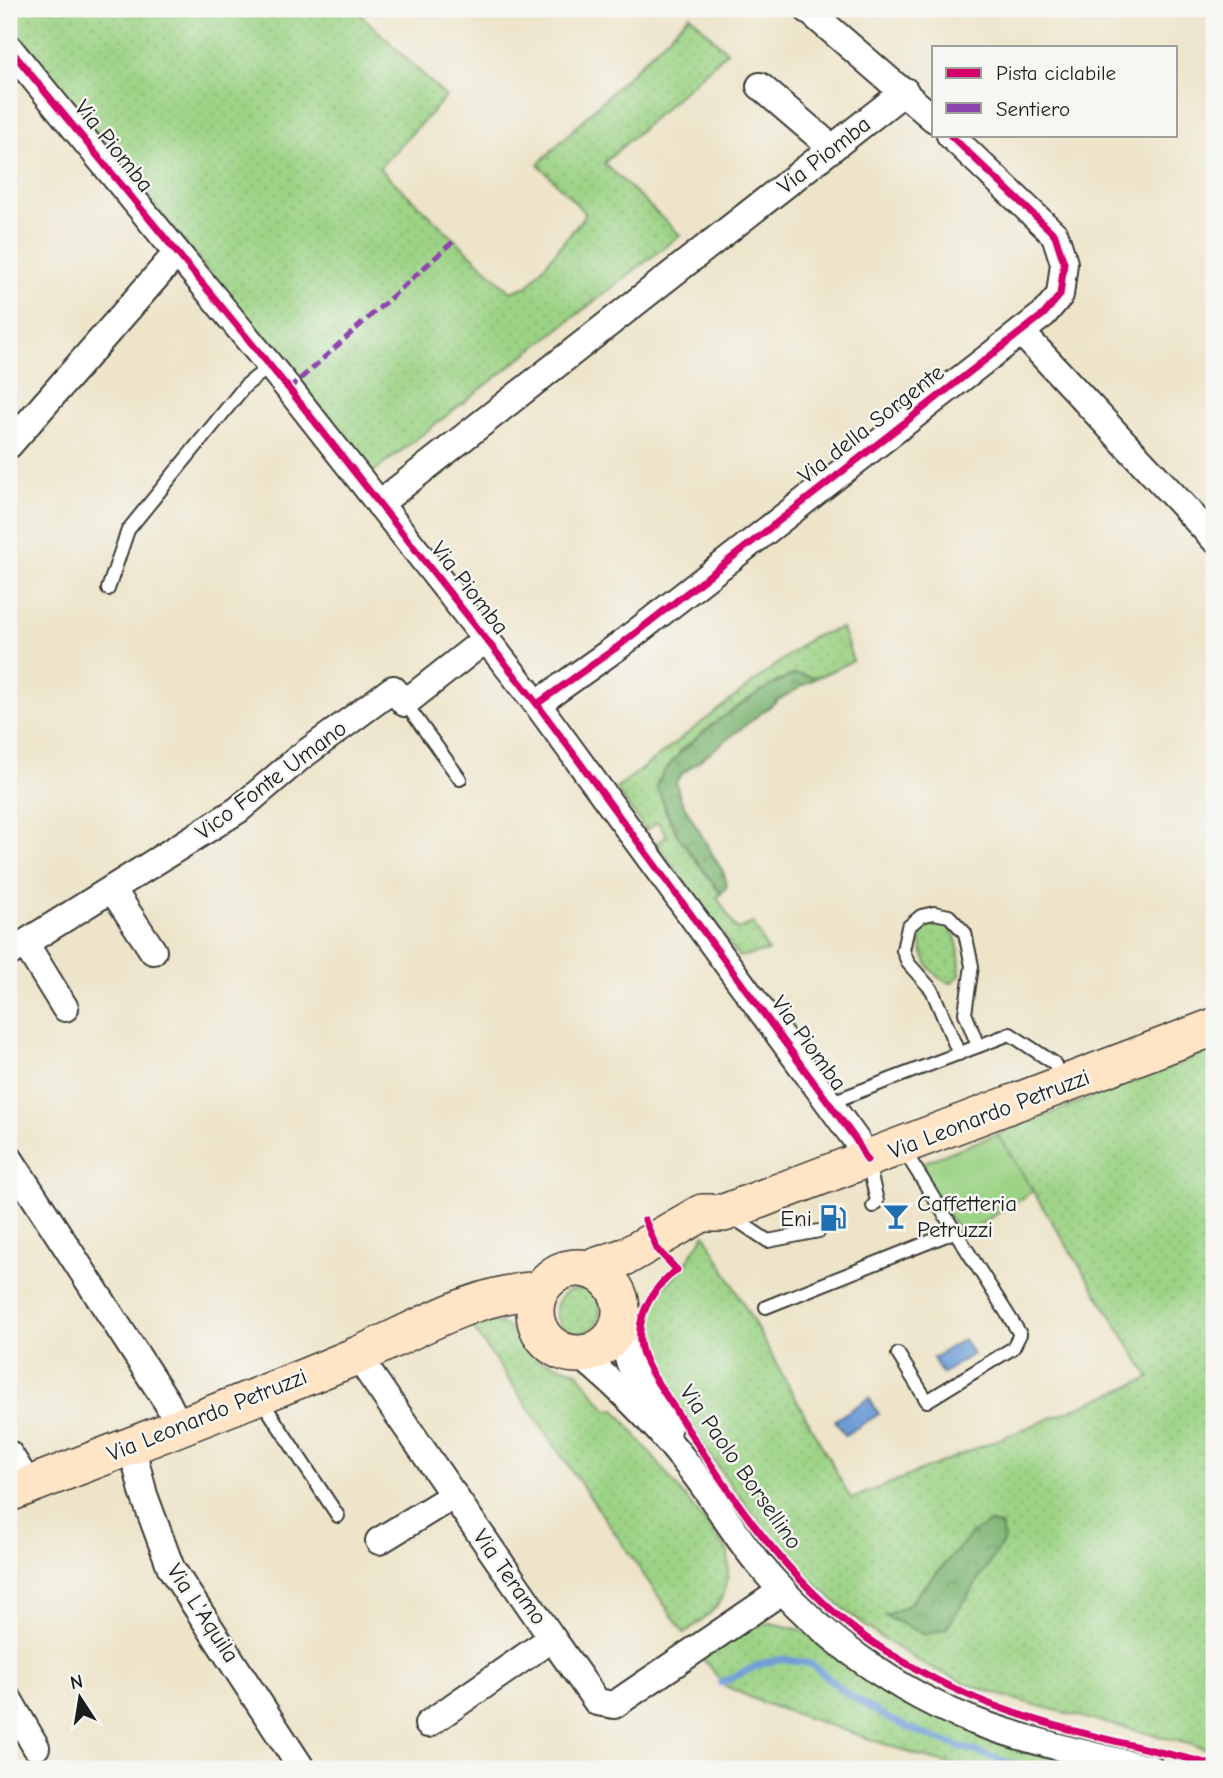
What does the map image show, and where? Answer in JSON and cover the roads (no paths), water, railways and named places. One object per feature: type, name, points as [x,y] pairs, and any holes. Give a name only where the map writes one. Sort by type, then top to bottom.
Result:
[{"type":"main road","name":"Via Leonardo Petruzzi","points":[[589,1269],[627,1256],[702,1213],[730,1211],[1214,1027]]},
{"type":"main road","name":"Via Leonardo Petruzzi","points":[[619,1316],[652,1266],[730,1211]]},
{"type":"main road","points":[[589,1269],[610,1282],[619,1316],[603,1347],[580,1354],[559,1350],[542,1336],[537,1326],[536,1301],[540,1290],[561,1271],[589,1269]]},
{"type":"main road","name":"Via Leonardo Petruzzi","points":[[19,1489],[357,1355],[467,1304],[512,1292],[540,1290]]},
{"type":"main road","name":"Via Leonardo Petruzzi","points":[[404,1334],[491,1314],[510,1316],[537,1326]]},
{"type":"street","points":[[807,9],[905,91],[932,118]]},
{"type":"street","name":"Via Piomba","points":[[11,58],[270,366],[537,704],[856,1140],[867,1160]]},
{"type":"street","points":[[760,86],[832,148]]},
{"type":"street","name":"Via Piomba","points":[[379,504],[905,91]]},
{"type":"street","name":"Via della Sorgente","points":[[537,704],[631,637],[1044,314],[1060,295],[1064,263],[1055,235],[951,136]]},
{"type":"street","points":[[9,445],[177,253]]},
{"type":"street","points":[[1021,332],[1214,539]]},
{"type":"street","points":[[405,703],[486,639]]},
{"type":"street","name":"Vico Fonte Umano","points":[[17,948],[238,810],[299,758],[393,689],[405,703]]},
{"type":"street","points":[[112,889],[153,951]]},
{"type":"street","points":[[17,948],[65,1008]]},
{"type":"street","points":[[9,1158],[167,1402],[179,1426]]},
{"type":"street","name":"Via Paolo Borsellino","points":[[619,1316],[631,1364],[695,1474],[759,1564],[820,1628],[876,1669],[932,1702],[979,1723],[1046,1744],[1152,1769]]},
{"type":"street","name":"Via Paolo Borsellino","points":[[580,1354],[614,1383],[695,1474]]},
{"type":"street","name":"Via Teramo","points":[[357,1355],[552,1637],[428,1724]]},
{"type":"street","name":"Via L'Aquila","points":[[131,1444],[144,1495],[171,1568],[302,1769]]},
{"type":"street","points":[[9,1454],[19,1489]]},
{"type":"street","points":[[379,1541],[454,1495]]},
{"type":"street","points":[[552,1637],[597,1702],[614,1705],[783,1590]]},
{"type":"street","points":[[9,1700],[36,1747]]},
{"type":"lane","points":[[108,589],[128,530],[245,386],[270,366]]},
{"type":"lane","points":[[405,703],[460,779]]},
{"type":"lane","points":[[959,1054],[932,990],[908,963],[903,950],[908,927],[921,916],[934,913],[949,916],[965,933],[972,966],[965,1013],[978,1046]]},
{"type":"lane","points":[[829,1103],[1010,1034],[1054,1063],[1065,1085]]},
{"type":"lane","points":[[898,1354],[927,1401],[1013,1348],[1020,1334],[901,1147]]},
{"type":"lane","points":[[867,1160],[877,1200],[873,1206]]},
{"type":"lane","points":[[730,1211],[741,1223],[768,1241],[820,1231]]},
{"type":"lane","points":[[766,1307],[954,1232]]},
{"type":"lane","points":[[257,1395],[338,1516]]},
{"type":"water","points":[[964,1339],[973,1354],[942,1374],[933,1358]]},
{"type":"water","points":[[869,1398],[879,1414],[845,1435],[835,1420]]},
{"type":"waterway","points":[[721,1683],[763,1663],[783,1659],[811,1664],[849,1695],[889,1719],[931,1737],[1029,1769]]},
{"type":"place","name":"Caffetteria Petruzzi","points":[[896,1216]]},
{"type":"place","name":"Eni","points":[[833,1218]]}]
